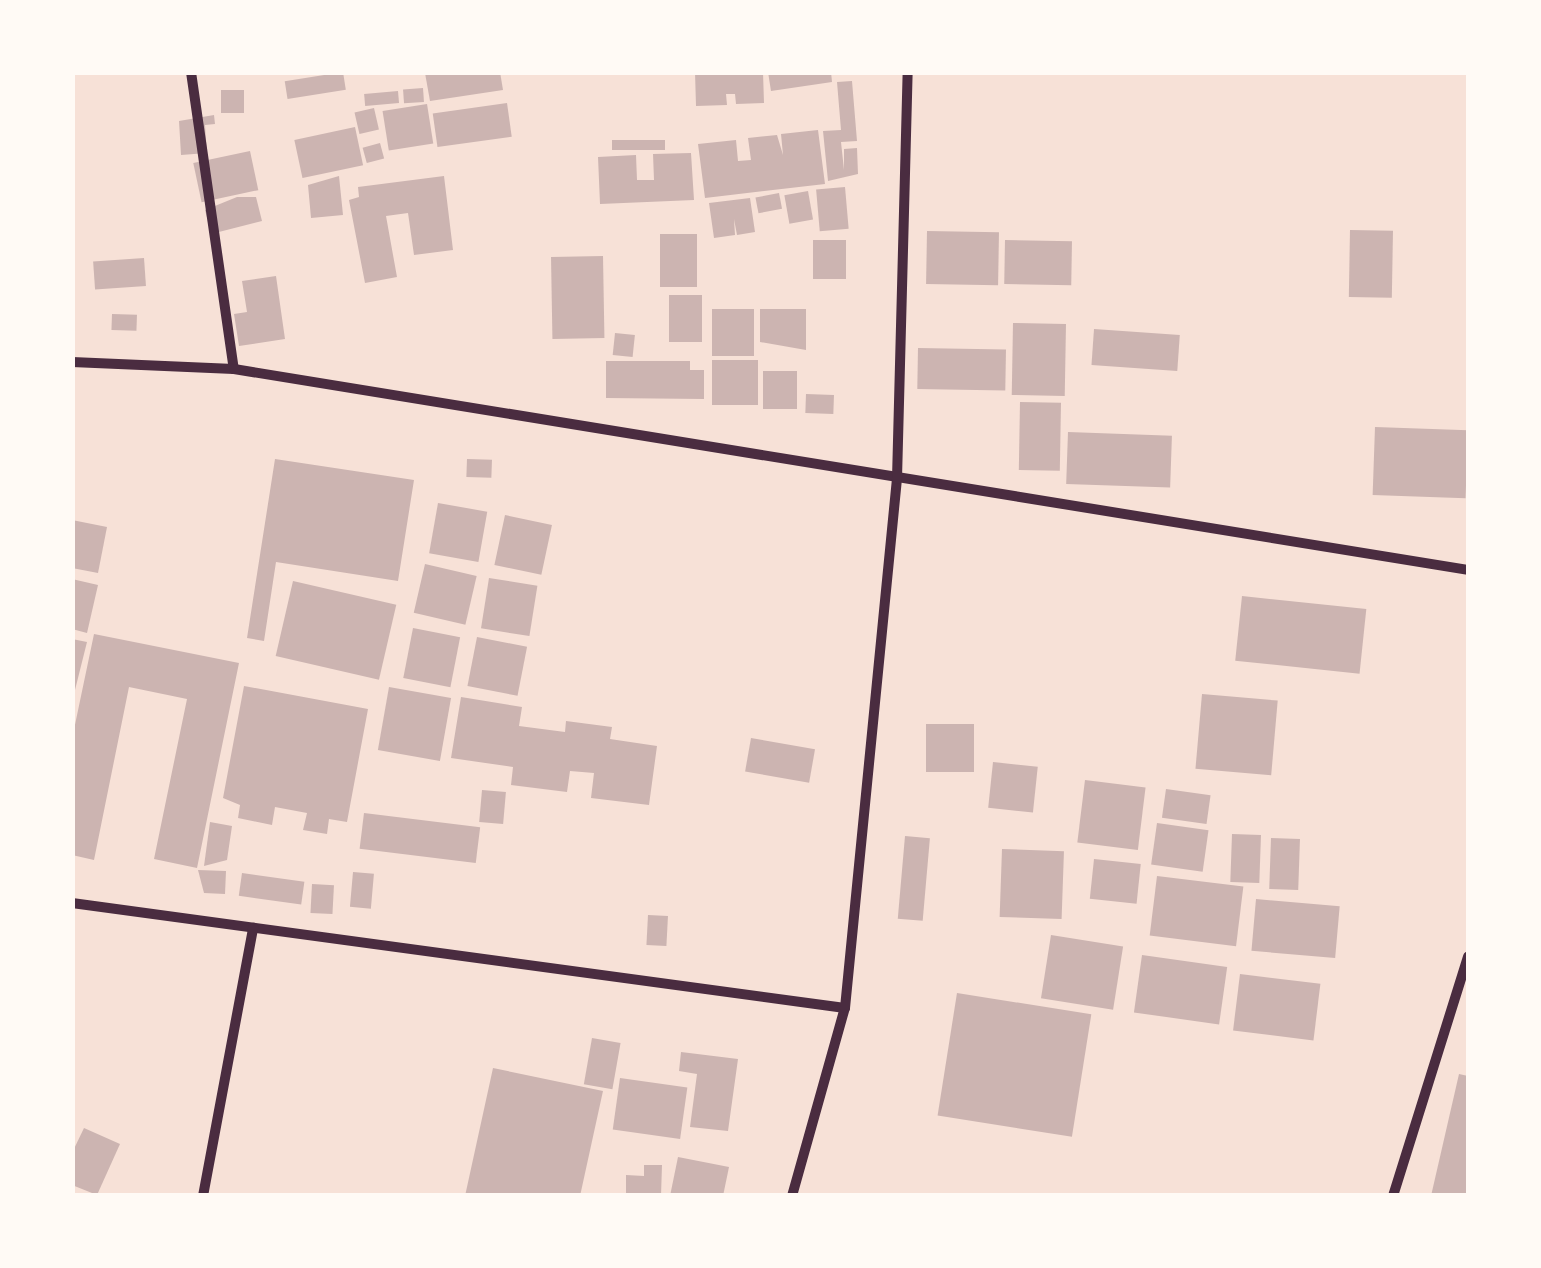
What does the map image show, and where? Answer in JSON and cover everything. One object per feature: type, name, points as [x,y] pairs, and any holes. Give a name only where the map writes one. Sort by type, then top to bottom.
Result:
[{"type":"street","points":[[191,72],[234,369]]},
{"type":"street","points":[[792,1196],[845,1008],[898,479],[908,72]]},
{"type":"street","points":[[72,362],[234,369],[1468,570]]},
{"type":"street","points":[[72,903],[845,1008]]},
{"type":"street","points":[[203,1196],[254,928]]},
{"type":"street","points":[[1393,1196],[1468,956]]},
{"type":"building","points":[[343,72],[346,90],[288,99],[285,81]]},
{"type":"building","points":[[500,72],[503,90],[430,101],[425,73]]},
{"type":"building","points":[[695,72],[763,72],[764,103],[736,104],[735,94],[726,94],[727,105],[696,106]]},
{"type":"building","points":[[768,72],[831,72],[832,82],[771,91]]},
{"type":"building","points":[[852,81],[857,141],[841,142],[844,170],[844,149],[857,148],[858,174],[828,181],[823,131],[841,130],[837,82]]},
{"type":"building","points":[[423,88],[424,102],[404,103],[403,89]]},
{"type":"building","points":[[221,90],[244,90],[244,113],[221,113]]},
{"type":"building","points":[[398,91],[399,103],[365,106],[364,94]]},
{"type":"building","points":[[507,103],[512,137],[437,147],[433,113]]},
{"type":"building","points":[[427,104],[433,144],[389,151],[383,111]]},
{"type":"building","points":[[374,108],[379,129],[359,134],[355,112]]},
{"type":"building","points":[[214,115],[215,124],[205,125],[207,153],[181,155],[179,121]]},
{"type":"building","points":[[355,127],[363,165],[302,178],[294,140]]},
{"type":"building","points":[[818,130],[825,184],[705,198],[698,144],[736,140],[738,161],[751,160],[748,138],[777,135],[783,155],[781,134]]},
{"type":"building","points":[[612,140],[665,140],[665,150],[612,150]]},
{"type":"building","points":[[380,143],[384,158],[367,163],[363,148]]},
{"type":"building","points":[[250,151],[258,190],[202,202],[193,163]]},
{"type":"building","points":[[691,153],[694,200],[600,204],[598,157],[636,155],[637,180],[654,180],[653,154]]},
{"type":"building","points":[[339,176],[343,215],[311,218],[308,185]]},
{"type":"building","points":[[444,176],[453,250],[414,255],[408,213],[386,216],[397,277],[365,283],[349,200],[359,197],[358,187]]},
{"type":"building","points":[[845,187],[849,229],[820,231],[816,190]]},
{"type":"building","points":[[808,191],[813,220],[789,224],[784,195]]},
{"type":"building","points":[[779,193],[782,209],[758,213],[755,198]]},
{"type":"building","points":[[237,197],[256,197],[262,221],[211,234],[205,210]]},
{"type":"building","points":[[750,198],[755,232],[737,235],[734,219],[735,235],[714,238],[709,203]]},
{"type":"building","points":[[1350,230],[1393,231],[1392,298],[1349,297]]},
{"type":"building","points":[[927,231],[999,232],[998,285],[926,284]]},
{"type":"building","points":[[660,234],[697,234],[697,287],[660,287]]},
{"type":"building","points":[[813,240],[846,240],[846,279],[813,279]]},
{"type":"building","points":[[1005,240],[1072,241],[1071,285],[1004,284]]},
{"type":"building","points":[[603,256],[604,338],[552,339],[551,257]]},
{"type":"building","points":[[144,258],[146,286],[95,289],[93,262]]},
{"type":"building","points":[[276,276],[285,339],[239,346],[234,314],[247,312],[242,281]]},
{"type":"building","points":[[669,295],[702,295],[702,342],[669,342]]},
{"type":"building","points":[[712,309],[754,309],[754,356],[712,356]]},
{"type":"building","points":[[760,309],[806,309],[806,350],[760,342]]},
{"type":"building","points":[[112,314],[137,315],[136,331],[111,330]]},
{"type":"building","points":[[1013,323],[1066,324],[1065,396],[1012,395]]},
{"type":"building","points":[[1094,329],[1180,335],[1177,371],[1091,365]]},
{"type":"building","points":[[615,333],[635,335],[633,357],[613,355]]},
{"type":"building","points":[[918,348],[1006,350],[1005,391],[917,389]]},
{"type":"building","points":[[712,360],[758,360],[758,405],[712,405]]},
{"type":"building","points":[[606,361],[690,361],[690,370],[704,370],[704,399],[606,398]]},
{"type":"building","points":[[763,371],[797,371],[797,409],[763,409]]},
{"type":"building","points":[[806,394],[834,395],[833,414],[805,413]]},
{"type":"building","points":[[1020,402],[1061,403],[1060,471],[1019,470]]},
{"type":"building","points":[[1375,427],[1468,430],[1466,498],[1373,495]]},
{"type":"building","points":[[1068,432],[1172,436],[1170,488],[1066,484]]},
{"type":"building","points":[[275,459],[414,480],[398,581],[276,562],[264,641],[247,638]]},
{"type":"building","points":[[467,459],[492,460],[491,478],[466,477]]},
{"type":"building","points":[[438,503],[487,512],[478,562],[429,553]]},
{"type":"building","points":[[505,515],[552,525],[541,575],[494,565]]},
{"type":"building","points":[[72,520],[107,527],[98,573],[72,568]]},
{"type":"building","points":[[425,564],[477,576],[465,625],[414,613]]},
{"type":"building","points":[[489,578],[537,586],[529,636],[481,628]]},
{"type":"building","points":[[72,579],[98,585],[87,633],[72,629]]},
{"type":"building","points":[[293,581],[396,605],[379,680],[276,656]]},
{"type":"building","points":[[1242,596],[1366,609],[1360,674],[1235,661]]},
{"type":"building","points":[[413,628],[460,637],[450,687],[403,678]]},
{"type":"building","points":[[94,634],[239,663],[197,868],[154,859],[187,699],[129,687],[94,860],[72,855],[72,739]]},
{"type":"building","points":[[477,637],[527,647],[518,696],[467,686]]},
{"type":"building","points":[[72,639],[87,642],[74,694],[72,694]]},
{"type":"building","points":[[244,686],[368,709],[347,822],[329,819],[327,834],[303,830],[307,813],[275,807],[272,825],[238,818],[240,805],[223,798]]},
{"type":"building","points":[[389,687],[451,698],[440,761],[378,750]]},
{"type":"building","points":[[1202,694],[1278,701],[1271,775],[1195,769]]},
{"type":"building","points":[[461,697],[522,707],[519,726],[565,732],[566,721],[612,727],[610,739],[657,746],[649,805],[591,798],[594,773],[570,771],[567,792],[511,785],[513,767],[451,758]]},
{"type":"building","points":[[926,724],[974,724],[974,772],[926,772]]},
{"type":"building","points":[[751,738],[815,749],[809,783],[745,771]]},
{"type":"building","points":[[993,762],[1038,767],[1033,812],[988,808]]},
{"type":"building","points":[[1085,780],[1146,787],[1138,850],[1077,843]]},
{"type":"building","points":[[1166,789],[1211,795],[1207,824],[1162,818]]},
{"type":"building","points":[[482,790],[506,792],[503,824],[479,822]]},
{"type":"building","points":[[364,813],[480,827],[476,863],[360,849]]},
{"type":"building","points":[[210,822],[232,826],[227,860],[204,866]]},
{"type":"building","points":[[1157,823],[1208,830],[1203,872],[1151,865]]},
{"type":"building","points":[[1232,834],[1261,835],[1259,883],[1230,882]]},
{"type":"building","points":[[905,836],[930,838],[923,921],[898,919]]},
{"type":"building","points":[[1271,838],[1300,839],[1298,890],[1269,889]]},
{"type":"building","points":[[1002,849],[1064,851],[1062,919],[1000,917]]},
{"type":"building","points":[[1094,859],[1141,864],[1137,904],[1090,899]]},
{"type":"building","points":[[198,870],[226,871],[225,894],[204,893]]},
{"type":"building","points":[[353,872],[374,874],[371,909],[350,907]]},
{"type":"building","points":[[242,873],[304,882],[301,905],[239,896]]},
{"type":"building","points":[[1157,876],[1243,887],[1236,946],[1150,936]]},
{"type":"building","points":[[312,884],[334,885],[332,914],[310,913]]},
{"type":"building","points":[[1256,899],[1340,906],[1335,958],[1251,951]]},
{"type":"building","points":[[648,915],[668,916],[666,946],[646,945]]},
{"type":"building","points":[[1051,935],[1123,946],[1113,1010],[1041,998]]},
{"type":"building","points":[[1142,955],[1227,967],[1219,1024],[1134,1012]]},
{"type":"building","points":[[1240,974],[1320,984],[1313,1040],[1233,1031]]},
{"type":"building","points":[[957,993],[1091,1014],[1072,1137],[938,1115]]},
{"type":"building","points":[[592,1038],[621,1043],[612,1089],[584,1084]]},
{"type":"building","points":[[681,1052],[738,1059],[728,1131],[690,1127],[697,1074],[679,1071]]},
{"type":"building","points":[[493,1068],[603,1091],[580,1196],[465,1196]]},
{"type":"building","points":[[1459,1074],[1468,1076],[1466,1196],[1431,1196]]},
{"type":"building","points":[[620,1078],[687,1087],[680,1139],[613,1129]]},
{"type":"building","points":[[84,1128],[120,1144],[97,1195],[72,1185],[72,1153]]},
{"type":"building","points":[[678,1157],[729,1167],[723,1196],[670,1196]]},
{"type":"building","points":[[644,1165],[662,1165],[661,1196],[626,1196],[626,1175],[644,1176]]}]
